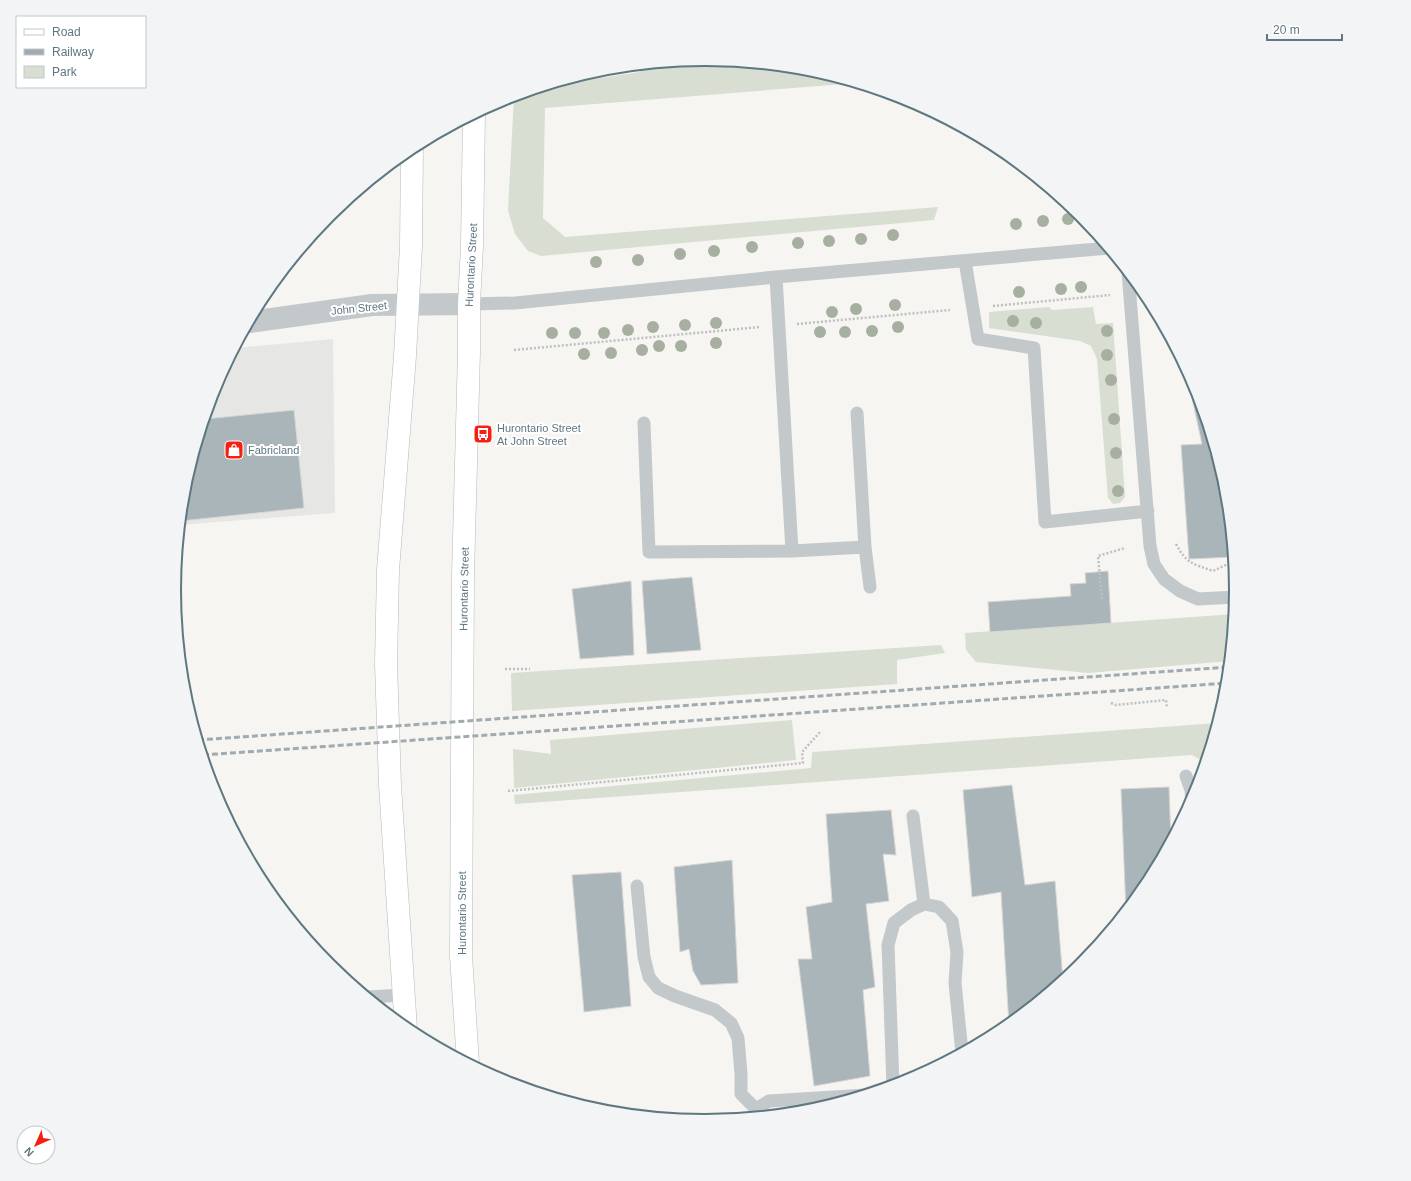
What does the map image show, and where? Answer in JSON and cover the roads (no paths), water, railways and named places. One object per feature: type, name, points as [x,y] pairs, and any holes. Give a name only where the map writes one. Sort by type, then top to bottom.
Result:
[{"type":"main road","name":"Hurontario Street","points":[[468,1058],[462,948],[463,575],[474,120]]},
{"type":"main road","points":[[406,1021],[390,785],[386,664],[388,570],[408,305],[411,246],[412,155]]},
{"type":"street","name":"John Street","points":[[255,321],[372,305],[469,304]]},
{"type":"lane","points":[[469,304],[515,303],[776,277],[1103,249]]},
{"type":"lane","points":[[965,261],[978,339],[1034,348],[1045,522],[1148,511]]},
{"type":"lane","points":[[776,277],[792,551]]},
{"type":"lane","points":[[1129,280],[1150,546],[1154,564],[1164,579],[1180,591],[1198,599],[1230,596]]},
{"type":"lane","points":[[857,413],[865,547],[870,587]]},
{"type":"lane","points":[[644,423],[649,552],[792,551],[865,547]]},
{"type":"lane","points":[[1186,776],[1191,789]]},
{"type":"lane","points":[[913,816],[924,904]]},
{"type":"lane","points":[[637,886],[644,957],[649,977],[658,988],[675,996],[715,1010],[731,1023],[738,1038],[741,1094],[754,1113]]},
{"type":"lane","points":[[893,1080],[888,945],[894,923],[911,910],[924,904],[939,907],[952,921],[957,952],[955,983],[962,1048]]},
{"type":"lane","points":[[375,997],[404,995]]},
{"type":"lane","points":[[754,1113],[769,1101],[843,1096]]},
{"type":"railway","points":[[203,740],[1225,667]]},
{"type":"railway","points":[[208,755],[1222,683]]},
{"type":"place","name":"Hurontario Street At John Street","points":[[483,434]]},
{"type":"place","name":"Fabricland","points":[[234,450]]}]
